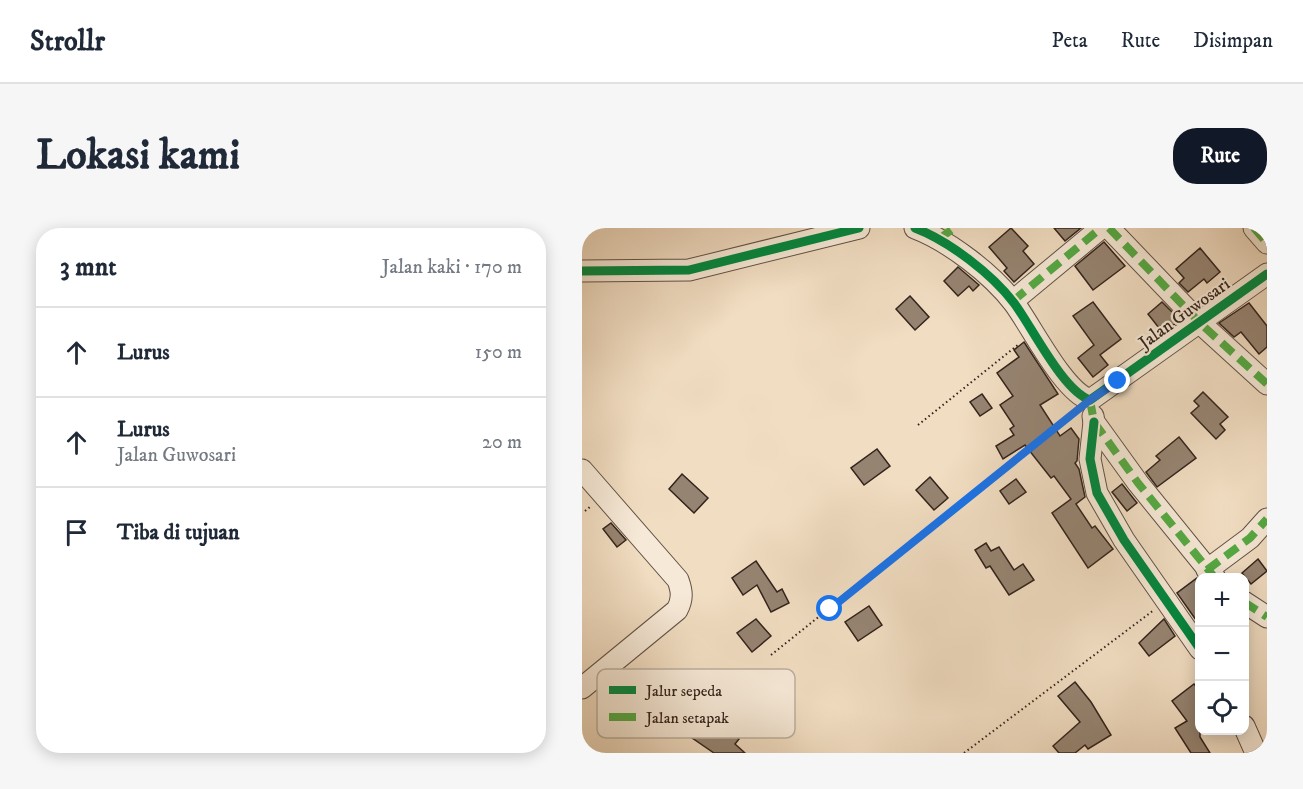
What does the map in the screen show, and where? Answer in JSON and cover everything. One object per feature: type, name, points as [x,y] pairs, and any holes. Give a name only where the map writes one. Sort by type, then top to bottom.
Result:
[{"type":"street","points":[[582,272],[689,270],[860,228]]},
{"type":"street","points":[[915,228],[947,233],[955,248],[1012,301],[1074,391],[1090,400],[1094,422],[1090,459],[1097,493],[1124,540],[1195,642]]},
{"type":"street","points":[[1012,301],[1101,228]]},
{"type":"street","points":[[1109,228],[1200,323],[1267,384]]},
{"type":"street","points":[[1254,228],[1267,243]]},
{"type":"street","name":"Jalan Guwosari","points":[[1090,400],[1267,274]]},
{"type":"street","points":[[1094,422],[1210,573]]},
{"type":"street","points":[[582,470],[678,580],[682,590],[682,601],[677,610],[605,669]]},
{"type":"street","points":[[1212,573],[1267,519]]},
{"type":"street","points":[[1249,605],[1267,617]]},
{"type":"street","points":[[582,688],[597,676]]},
{"type":"street","points":[[1249,735],[1256,753]]},
{"type":"path","points":[[918,425],[1033,332]]},
{"type":"path","points":[[771,655],[1090,400]]},
{"type":"path","points":[[964,753],[1166,601]]},
{"type":"building","points":[[1011,228],[1028,246],[1023,251],[1034,264],[1014,282],[1004,271],[1007,268],[989,247]]},
{"type":"building","points":[[1054,228],[1081,228],[1065,241]]},
{"type":"building","points":[[1104,242],[1125,266],[1093,290],[1075,266]]},
{"type":"building","points":[[1200,248],[1220,272],[1207,283],[1204,279],[1188,292],[1179,283],[1184,278],[1176,269]]},
{"type":"building","points":[[958,267],[979,285],[973,291],[969,286],[958,296],[944,281]]},
{"type":"building","points":[[910,296],[929,317],[915,330],[896,309]]},
{"type":"building","points":[[1093,302],[1121,339],[1100,355],[1108,365],[1093,377],[1078,358],[1094,345],[1073,316]]},
{"type":"building","points":[[1162,302],[1180,320],[1163,333],[1148,314]]},
{"type":"building","points":[[1249,303],[1267,326],[1267,347],[1259,354],[1241,332],[1234,337],[1219,323]]},
{"type":"building","points":[[1024,342],[1058,394],[1040,405],[1060,436],[1071,428],[1079,439],[1075,463],[1079,469],[1085,497],[1076,504],[1092,528],[1095,526],[1113,549],[1088,568],[1052,513],[1071,499],[1054,476],[1051,478],[1025,445],[1003,459],[996,446],[1014,435],[1010,429],[1014,426],[1000,405],[1013,396],[997,373],[1019,357],[1014,350]]},
{"type":"building","points":[[1203,392],[1228,417],[1220,424],[1225,430],[1216,439],[1191,413],[1199,406],[1194,401]]},
{"type":"building","points":[[982,394],[992,408],[980,416],[970,402]]},
{"type":"building","points":[[1179,437],[1196,458],[1157,487],[1146,472],[1160,460],[1156,456]]},
{"type":"building","points":[[877,449],[890,466],[864,485],[851,468]]},
{"type":"building","points":[[682,474],[708,498],[694,513],[669,489]]},
{"type":"building","points":[[930,477],[948,498],[934,510],[916,490]]},
{"type":"building","points":[[1016,479],[1026,492],[1009,504],[1000,491]]},
{"type":"building","points":[[1122,484],[1137,503],[1127,511],[1112,492]]},
{"type":"building","points":[[611,523],[626,540],[617,547],[603,529]]},
{"type":"building","points":[[986,543],[991,551],[999,547],[1014,570],[1023,564],[1034,580],[1009,595],[990,566],[986,568],[975,550]]},
{"type":"building","points":[[1258,559],[1267,571],[1251,584],[1249,573],[1242,573]]},
{"type":"building","points":[[756,561],[777,592],[782,589],[789,603],[771,612],[757,585],[743,595],[732,578]]},
{"type":"building","points":[[1195,580],[1195,619],[1177,593]]},
{"type":"building","points":[[869,606],[882,625],[858,641],[845,622]]},
{"type":"building","points":[[756,619],[771,636],[752,652],[737,633]]},
{"type":"building","points":[[1164,619],[1175,636],[1149,656],[1139,643]]},
{"type":"building","points":[[1075,682],[1091,702],[1111,735],[1088,749],[1085,745],[1075,753],[1059,753],[1053,746],[1080,722],[1058,696]]},
{"type":"building","points":[[1195,685],[1195,735],[1200,735],[1210,753],[1191,753],[1175,728],[1187,721],[1172,701]]},
{"type":"building","points":[[692,738],[738,738],[735,744],[745,753],[714,753]]},
{"type":"marked path","points":[[939,239],[954,228]]},
{"type":"marked path","points":[[1013,301],[1101,228]]},
{"type":"marked path","points":[[1109,228],[1200,323],[1267,384]]},
{"type":"marked path","points":[[1254,228],[1267,243]]},
{"type":"marked path","points":[[1090,400],[1094,422],[1138,483],[1211,573]]},
{"type":"marked path","points":[[1207,570],[1250,538],[1267,519]]},
{"type":"marked path","points":[[1249,605],[1267,617]]},
{"type":"cycle path","points":[[582,271],[689,270],[859,228]]},
{"type":"cycle path","points":[[915,228],[942,241],[994,281],[1014,303],[1059,372],[1080,394],[1090,400],[1267,274]]},
{"type":"cycle path","points":[[1094,422],[1090,459],[1097,493],[1124,540],[1195,642]]},
{"type":"route","points":[[830,609],[1090,400],[1118,381]]}]
